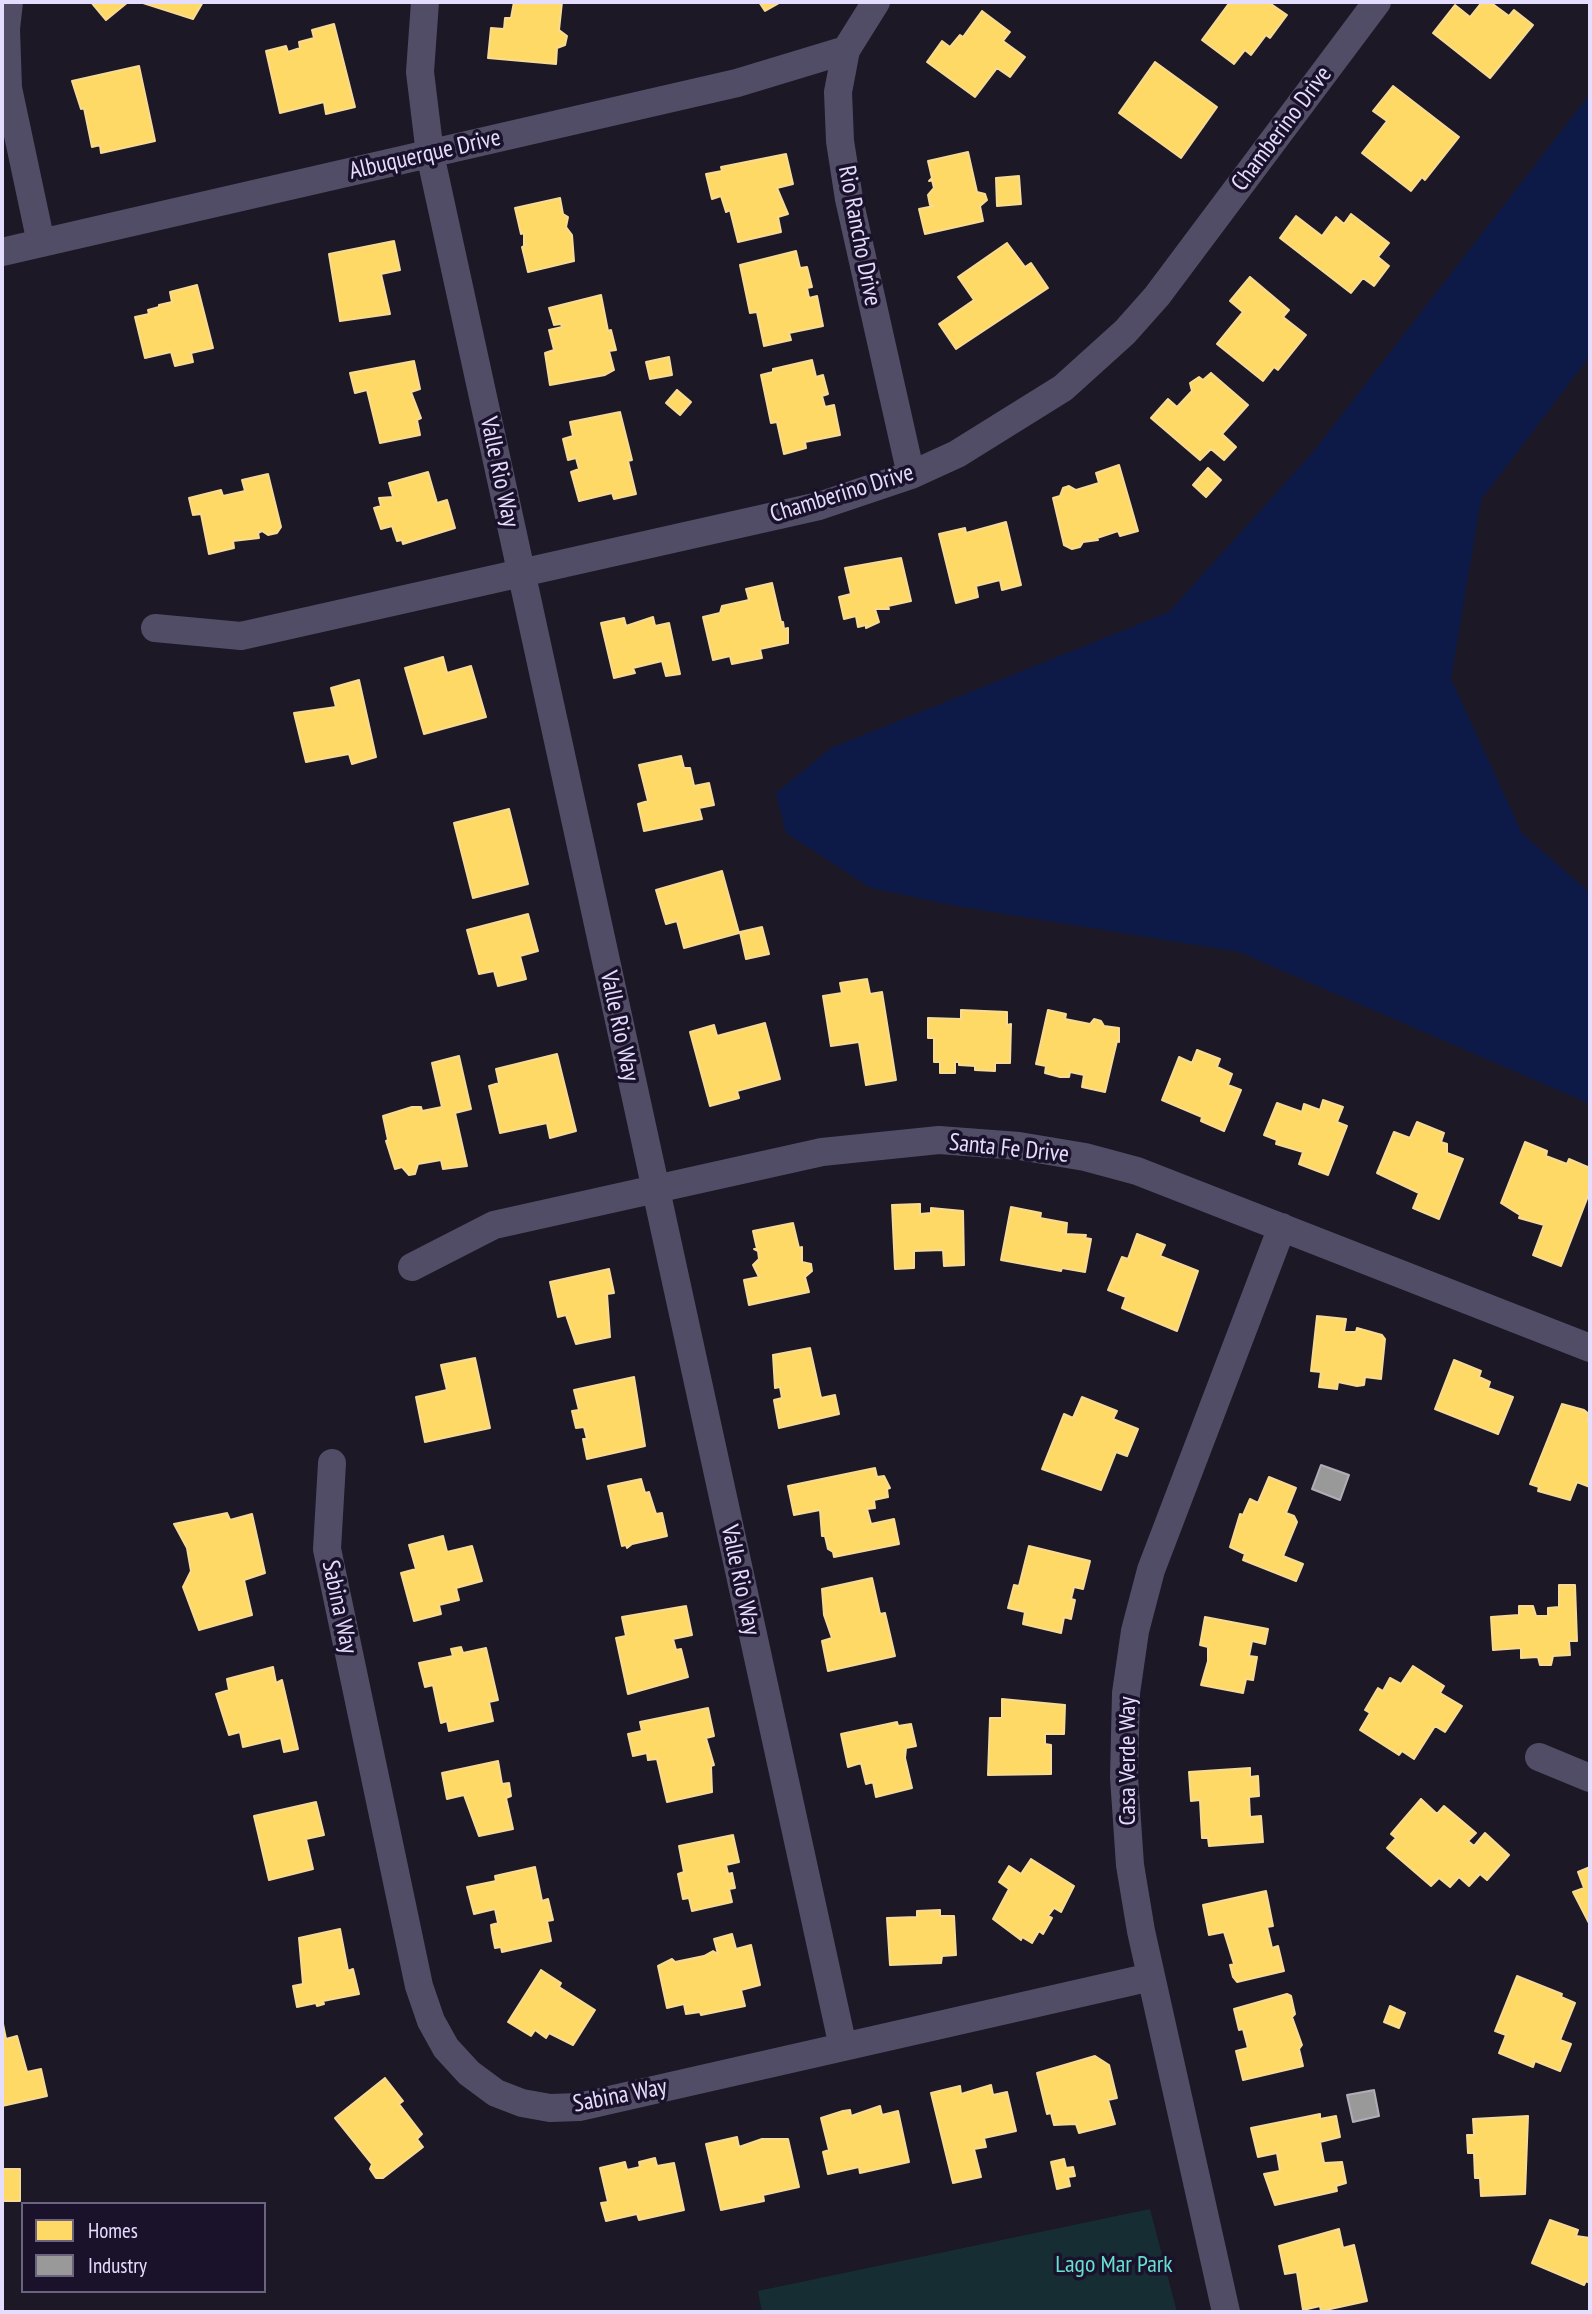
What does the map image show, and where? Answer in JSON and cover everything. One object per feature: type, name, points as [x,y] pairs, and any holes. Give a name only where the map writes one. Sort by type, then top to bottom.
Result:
[{"type":"street","points":[[9,2],[6,29],[8,88],[41,243]]},
{"type":"street","name":"Valle Rio Way","points":[[425,2],[420,72],[430,155],[843,2047]]},
{"type":"street","name":"Rio Rancho Drive","points":[[876,2],[846,50],[838,92],[840,141],[849,199],[911,475]]},
{"type":"street","name":"Chamberino Drive","points":[[155,628],[241,636],[819,506],[911,475],[957,454],[1063,387],[1125,332],[1157,296],[1377,2]]},
{"type":"street","name":"Albuquerque Drive","points":[[2,252],[737,83],[846,50]]},
{"type":"street","name":"Santa Fe Drive","points":[[412,1268],[494,1225],[654,1187],[822,1152],[939,1140],[1019,1146],[1086,1157],[1137,1171],[1590,1348]]},
{"type":"street","name":"Casa Verde Way","points":[[1226,2312],[1151,1977],[1130,1865],[1124,1777],[1126,1693],[1135,1631],[1151,1570],[1282,1227]]},
{"type":"street","name":"Sabina Way","points":[[332,1464],[327,1549],[419,1986],[431,2021],[446,2048],[468,2073],[496,2093],[522,2103],[550,2108],[593,2104],[1151,1977]]},
{"type":"street","points":[[1539,1757],[1590,1778]]},
{"type":"green space","name":"Lago Mar Park","points":[[1150,2209],[1177,2312],[762,2312],[758,2291]]},
{"type":"water","points":[[1590,94],[1590,356],[1481,500],[1451,679],[1522,833],[1590,893],[1590,1104],[1239,952],[956,906],[871,888],[786,833],[776,793],[831,748],[1169,612],[1313,452]]},
{"type":"building: Homes","points":[[91,2],[128,2],[106,20]]},
{"type":"building: Homes","points":[[140,2],[203,2],[193,19]]},
{"type":"building: Homes","points":[[514,2],[562,2],[559,30],[567,36],[565,45],[557,48],[556,64],[488,58],[491,28],[504,29],[505,18],[511,18]]},
{"type":"building: Homes","points":[[759,2],[781,2],[765,11]]},
{"type":"building: Homes","points":[[1230,2],[1268,2],[1287,15],[1270,38],[1266,35],[1251,55],[1245,50],[1234,64],[1202,40]]},
{"type":"building: Homes","points":[[1482,2],[1490,2],[1509,16],[1514,10],[1533,25],[1490,78],[1433,33],[1455,5],[1470,17]]},
{"type":"building: Homes","points":[[982,11],[1010,32],[1003,41],[1025,57],[1010,77],[997,68],[975,97],[927,62],[942,41],[950,47],[960,35],[963,37]]},
{"type":"building: Homes","points":[[334,24],[355,107],[326,114],[324,102],[280,113],[266,51],[286,46],[288,52],[300,48],[299,42],[314,38],[312,30]]},
{"type":"building: Homes","points":[[1155,62],[1217,107],[1181,158],[1119,113]]},
{"type":"building: Homes","points":[[139,66],[155,141],[101,153],[100,145],[92,147],[84,108],[81,109],[72,81]]},
{"type":"building: Homes","points":[[1393,86],[1459,137],[1425,180],[1422,177],[1411,191],[1362,153],[1387,121],[1373,111]]},
{"type":"building: Homes","points":[[968,152],[977,192],[985,194],[987,200],[980,206],[983,221],[925,234],[919,209],[934,206],[930,205],[928,195],[934,188],[932,180],[929,181],[932,178],[928,161]]},
{"type":"building: Homes","points":[[786,154],[793,184],[777,188],[788,214],[778,217],[781,232],[738,242],[730,210],[726,212],[721,196],[712,199],[706,174],[722,171],[721,167]]},
{"type":"building: Homes","points":[[1019,176],[1021,204],[997,206],[996,178]]},
{"type":"building: Homes","points":[[560,198],[563,214],[568,217],[566,227],[572,235],[574,261],[528,272],[522,247],[527,244],[524,245],[524,233],[521,234],[515,208]]},
{"type":"building: Homes","points":[[1351,214],[1389,243],[1378,257],[1389,266],[1374,286],[1363,278],[1351,293],[1280,238],[1296,216],[1322,236],[1336,217],[1344,224]]},
{"type":"building: Homes","points":[[394,241],[400,270],[381,274],[390,314],[340,321],[329,254]]},
{"type":"building: Homes","points":[[1007,243],[1025,267],[1031,263],[1048,288],[956,349],[939,324],[974,300],[958,277]]},
{"type":"building: Homes","points":[[796,251],[800,268],[807,267],[812,287],[807,288],[809,298],[817,296],[823,326],[789,333],[791,340],[764,346],[757,312],[750,313],[740,265]]},
{"type":"building: Homes","points":[[1250,277],[1289,310],[1283,317],[1306,335],[1278,370],[1274,367],[1263,381],[1217,344],[1243,312],[1230,301]]},
{"type":"building: Homes","points":[[197,285],[213,348],[191,353],[193,362],[175,366],[171,352],[145,358],[135,317],[149,314],[148,310],[172,302],[170,292]]},
{"type":"building: Homes","points":[[601,295],[608,331],[611,330],[616,350],[609,351],[614,370],[605,375],[550,385],[545,353],[554,350],[549,330],[562,327],[561,324],[554,325],[549,308]]},
{"type":"building: Homes","points":[[669,357],[672,375],[650,379],[646,362]]},
{"type":"building: Homes","points":[[812,360],[816,377],[823,375],[828,394],[822,396],[825,407],[834,405],[840,435],[805,442],[806,448],[784,454],[777,422],[771,423],[761,375],[773,372],[773,369]]},
{"type":"building: Homes","points":[[414,361],[420,389],[411,392],[421,418],[417,420],[420,435],[380,443],[367,390],[355,393],[350,373]]},
{"type":"building: Homes","points":[[1211,373],[1248,405],[1222,434],[1236,447],[1224,460],[1211,449],[1200,460],[1151,418],[1168,399],[1177,407],[1192,391],[1190,383],[1199,377],[1203,380]]},
{"type":"building: Homes","points":[[677,390],[691,402],[680,415],[666,403]]},
{"type":"building: Homes","points":[[620,412],[632,460],[628,461],[636,494],[614,499],[612,493],[579,501],[571,472],[579,469],[576,458],[568,460],[563,439],[573,436],[570,422]]},
{"type":"building: Homes","points":[[1119,465],[1138,531],[1120,536],[1118,531],[1097,538],[1098,540],[1083,542],[1080,547],[1072,549],[1064,545],[1053,498],[1060,496],[1063,488],[1069,486],[1076,490],[1099,483],[1096,473]]},
{"type":"building: Homes","points":[[1208,468],[1221,480],[1206,497],[1193,485]]},
{"type":"building: Homes","points":[[428,472],[437,503],[447,500],[455,528],[403,544],[402,540],[397,541],[392,526],[381,529],[374,508],[381,506],[379,498],[393,497],[389,483]]},
{"type":"building: Homes","points":[[268,474],[281,527],[277,533],[268,535],[262,531],[258,533],[259,538],[233,541],[234,548],[209,554],[201,514],[193,515],[189,498],[221,490],[223,496],[245,491],[242,480]]},
{"type":"building: Homes","points":[[1006,522],[1021,585],[1002,590],[1000,580],[976,586],[978,597],[956,603],[939,534],[965,528],[966,533]]},
{"type":"building: Homes","points":[[901,558],[911,601],[888,606],[889,609],[875,609],[879,622],[866,628],[866,625],[858,627],[856,616],[844,619],[839,597],[851,594],[845,568]]},
{"type":"building: Homes","points":[[772,583],[781,622],[784,629],[788,628],[788,643],[760,649],[762,658],[732,664],[730,656],[713,660],[703,617],[720,613],[722,606],[749,600],[746,589]]},
{"type":"building: Homes","points":[[653,617],[655,626],[669,623],[680,674],[666,676],[662,661],[633,668],[635,673],[614,678],[601,623],[624,618],[626,626]]},
{"type":"building: Homes","points":[[443,657],[447,673],[471,666],[486,717],[424,734],[405,668]]},
{"type":"building: Homes","points":[[359,680],[376,757],[352,764],[349,754],[306,762],[294,713],[336,707],[331,688]]},
{"type":"building: Homes","points":[[681,756],[684,768],[690,768],[694,786],[709,783],[714,805],[699,808],[702,819],[644,831],[638,804],[648,801],[639,765]]},
{"type":"building: Homes","points":[[509,809],[528,884],[473,898],[454,823]]},
{"type":"building: Homes","points":[[722,871],[739,933],[684,948],[677,921],[666,924],[656,890]]},
{"type":"building: Homes","points":[[528,914],[538,951],[520,956],[526,979],[498,986],[494,971],[479,974],[467,930]]},
{"type":"building: Homes","points":[[762,927],[769,954],[746,959],[740,932]]},
{"type":"building: Homes","points":[[867,979],[870,994],[882,992],[896,1080],[866,1085],[859,1042],[831,1046],[823,996],[842,993],[840,983]]},
{"type":"building: Homes","points":[[961,1010],[1007,1012],[1007,1025],[1011,1024],[1010,1063],[995,1063],[995,1071],[975,1070],[975,1066],[959,1065],[959,1062],[955,1062],[955,1073],[940,1073],[940,1062],[934,1062],[934,1038],[928,1038],[928,1018],[961,1019]]},
{"type":"building: Homes","points":[[1048,1010],[1066,1014],[1065,1019],[1090,1024],[1094,1019],[1101,1021],[1104,1026],[1119,1028],[1119,1042],[1117,1041],[1105,1092],[1082,1087],[1084,1075],[1070,1072],[1069,1077],[1060,1077],[1045,1073],[1046,1066],[1036,1064]]},
{"type":"building: Homes","points":[[765,1023],[780,1079],[737,1091],[739,1098],[710,1106],[690,1032],[714,1025],[717,1036]]},
{"type":"building: Homes","points":[[1197,1050],[1220,1059],[1217,1067],[1232,1074],[1228,1085],[1241,1090],[1224,1131],[1201,1121],[1202,1117],[1162,1100],[1179,1057],[1192,1063]]},
{"type":"building: Homes","points":[[557,1054],[576,1131],[550,1138],[547,1123],[500,1133],[489,1086],[499,1083],[496,1069]]},
{"type":"building: Homes","points":[[459,1056],[471,1109],[455,1113],[467,1166],[443,1169],[441,1160],[418,1164],[415,1174],[409,1175],[402,1167],[395,1169],[386,1141],[388,1140],[383,1116],[412,1107],[421,1107],[422,1111],[442,1107],[432,1063]]},
{"type":"building: Homes","points":[[1323,1100],[1343,1107],[1337,1122],[1347,1126],[1328,1175],[1299,1164],[1303,1152],[1276,1144],[1277,1140],[1264,1135],[1277,1103],[1302,1112],[1304,1104],[1320,1110]]},
{"type":"building: Homes","points":[[1417,1122],[1444,1133],[1441,1142],[1447,1144],[1447,1153],[1463,1159],[1439,1219],[1413,1208],[1419,1193],[1377,1173],[1394,1132],[1410,1138]]},
{"type":"building: Homes","points":[[1525,1142],[1547,1151],[1546,1156],[1567,1164],[1569,1159],[1590,1168],[1590,1191],[1561,1266],[1533,1255],[1544,1225],[1519,1218],[1520,1215],[1501,1203]]},
{"type":"building: Homes","points":[[920,1204],[920,1214],[931,1213],[931,1208],[963,1211],[964,1265],[944,1266],[943,1250],[914,1251],[914,1268],[895,1269],[892,1205]]},
{"type":"building: Homes","points":[[1011,1207],[1041,1213],[1040,1218],[1067,1223],[1066,1234],[1086,1235],[1085,1238],[1091,1239],[1085,1272],[1062,1268],[1061,1271],[1001,1260]]},
{"type":"building: Homes","points":[[793,1223],[799,1248],[802,1247],[802,1262],[811,1264],[812,1271],[805,1277],[809,1292],[749,1305],[744,1280],[759,1277],[753,1265],[759,1259],[758,1251],[754,1249],[757,1249],[753,1231]]},
{"type":"building: Homes","points":[[1137,1234],[1165,1245],[1160,1256],[1198,1271],[1177,1331],[1122,1308],[1126,1297],[1108,1290],[1122,1257],[1128,1259]]},
{"type":"building: Homes","points":[[609,1269],[614,1293],[607,1294],[610,1337],[576,1344],[566,1315],[558,1317],[550,1282]]},
{"type":"building: Homes","points":[[1317,1316],[1346,1319],[1344,1332],[1356,1332],[1357,1328],[1382,1335],[1385,1339],[1381,1379],[1365,1377],[1364,1385],[1357,1386],[1338,1382],[1337,1389],[1319,1387],[1321,1372],[1311,1371]]},
{"type":"building: Homes","points":[[810,1348],[821,1398],[835,1395],[839,1414],[779,1428],[774,1400],[782,1398],[780,1387],[775,1388],[773,1355]]},
{"type":"building: Homes","points":[[475,1358],[490,1428],[425,1442],[416,1397],[447,1390],[441,1365]]},
{"type":"building: Homes","points":[[1454,1360],[1481,1371],[1479,1377],[1490,1382],[1488,1388],[1513,1397],[1498,1434],[1435,1409]]},
{"type":"building: Homes","points":[[634,1377],[645,1446],[587,1459],[583,1439],[587,1439],[584,1427],[576,1428],[572,1411],[579,1410],[574,1390]]},
{"type":"building: Homes","points":[[1082,1397],[1117,1411],[1113,1419],[1138,1429],[1127,1456],[1116,1452],[1101,1490],[1042,1469],[1064,1414],[1073,1418]]},
{"type":"building: Homes","points":[[1562,1404],[1584,1410],[1590,1415],[1587,1420],[1590,1422],[1590,1487],[1577,1482],[1570,1500],[1538,1491],[1539,1487],[1530,1484]]},
{"type":"building: Homes","points":[[875,1468],[877,1477],[884,1476],[890,1488],[887,1489],[888,1497],[874,1500],[875,1508],[867,1509],[871,1524],[894,1519],[899,1544],[834,1557],[833,1552],[828,1549],[825,1536],[822,1536],[820,1510],[794,1515],[788,1486]]},
{"type":"building: Homes","points":[[1269,1477],[1296,1488],[1286,1513],[1294,1516],[1297,1522],[1283,1556],[1303,1564],[1296,1581],[1243,1560],[1245,1554],[1230,1547],[1240,1514],[1243,1515],[1250,1499],[1258,1503]]},
{"type":"building: Homes","points":[[641,1479],[645,1493],[649,1492],[656,1514],[662,1513],[667,1536],[632,1544],[627,1548],[626,1545],[622,1546],[608,1486]]},
{"type":"building: Homes","points":[[227,1513],[230,1520],[252,1514],[265,1573],[244,1580],[252,1615],[199,1630],[183,1587],[191,1571],[187,1548],[174,1524]]},
{"type":"building: Homes","points":[[443,1536],[447,1552],[472,1546],[482,1581],[456,1588],[459,1600],[439,1605],[441,1614],[414,1621],[401,1573],[416,1569],[409,1545]]},
{"type":"building: Homes","points":[[1029,1546],[1090,1561],[1083,1589],[1074,1587],[1071,1599],[1075,1600],[1071,1619],[1064,1617],[1061,1633],[1023,1624],[1025,1612],[1008,1608],[1014,1585],[1019,1586]]},
{"type":"building: Homes","points":[[872,1578],[880,1614],[885,1613],[895,1656],[828,1671],[822,1641],[832,1638],[824,1615],[822,1589]]},
{"type":"building: Homes","points":[[1559,1585],[1575,1585],[1577,1641],[1569,1641],[1570,1655],[1553,1656],[1551,1665],[1540,1665],[1538,1657],[1521,1658],[1521,1648],[1493,1650],[1491,1617],[1519,1615],[1519,1606],[1533,1606],[1536,1616],[1548,1616],[1548,1608],[1559,1607]]},
{"type":"building: Homes","points":[[686,1606],[692,1635],[673,1639],[676,1650],[681,1649],[688,1677],[628,1694],[616,1638],[626,1636],[622,1617]]},
{"type":"building: Homes","points":[[1205,1617],[1268,1629],[1265,1644],[1252,1641],[1249,1656],[1257,1657],[1253,1680],[1246,1679],[1243,1693],[1201,1685],[1208,1661],[1208,1647],[1200,1645]]},
{"type":"building: Homes","points":[[461,1647],[463,1653],[486,1648],[498,1700],[489,1702],[493,1721],[449,1731],[447,1721],[441,1723],[433,1685],[425,1687],[419,1663],[453,1656],[451,1649]]},
{"type":"building: Homes","points":[[1413,1666],[1444,1686],[1440,1693],[1462,1706],[1445,1732],[1435,1726],[1414,1759],[1402,1751],[1399,1755],[1360,1730],[1370,1713],[1365,1710],[1378,1688],[1383,1691],[1390,1678],[1401,1684]]},
{"type":"building: Homes","points":[[273,1667],[276,1683],[282,1680],[298,1749],[284,1752],[281,1738],[243,1747],[240,1732],[229,1735],[216,1694],[229,1690],[227,1679]]},
{"type":"building: Homes","points":[[1002,1699],[1065,1705],[1064,1734],[1045,1734],[1045,1744],[1051,1745],[1051,1774],[988,1775],[990,1718],[1002,1718]]},
{"type":"building: Homes","points":[[708,1708],[714,1736],[706,1738],[714,1765],[711,1766],[712,1792],[667,1802],[657,1759],[648,1760],[647,1753],[633,1756],[628,1734],[642,1731],[640,1722]]},
{"type":"building: Homes","points":[[897,1722],[898,1726],[911,1724],[916,1746],[906,1748],[905,1758],[912,1788],[876,1797],[873,1782],[866,1784],[861,1763],[848,1767],[841,1734]]},
{"type":"building: Homes","points":[[498,1761],[502,1784],[509,1783],[511,1796],[506,1798],[513,1829],[479,1836],[464,1795],[447,1799],[442,1773]]},
{"type":"building: Homes","points":[[1250,1768],[1250,1777],[1258,1776],[1259,1796],[1249,1797],[1250,1817],[1261,1816],[1263,1842],[1209,1846],[1208,1838],[1202,1838],[1200,1800],[1191,1801],[1189,1772]]},
{"type":"building: Homes","points":[[1421,1799],[1437,1814],[1444,1806],[1476,1833],[1468,1841],[1474,1846],[1485,1833],[1509,1855],[1487,1880],[1480,1874],[1469,1886],[1459,1877],[1450,1887],[1439,1878],[1431,1886],[1387,1848],[1396,1838],[1391,1834]]},
{"type":"building: Homes","points":[[316,1802],[324,1835],[306,1839],[313,1869],[269,1880],[254,1816]]},
{"type":"building: Homes","points":[[733,1835],[739,1862],[726,1865],[728,1874],[732,1873],[735,1888],[729,1889],[732,1902],[692,1911],[689,1898],[683,1899],[678,1874],[684,1872],[679,1846]]},
{"type":"building: Homes","points":[[1031,1859],[1074,1886],[1061,1912],[1054,1908],[1048,1916],[1052,1918],[1043,1934],[1039,1931],[1032,1943],[1022,1937],[1021,1940],[993,1919],[1009,1889],[999,1882],[1009,1866],[1021,1874]]},
{"type":"building: Homes","points":[[535,1867],[542,1901],[548,1899],[553,1920],[547,1921],[551,1941],[502,1952],[501,1947],[495,1948],[492,1933],[491,1925],[498,1923],[495,1909],[474,1914],[467,1887],[496,1881],[495,1876]]},
{"type":"building: Homes","points":[[1590,1867],[1590,1925],[1573,1892],[1584,1888],[1578,1872]]},
{"type":"building: Homes","points":[[1266,1891],[1273,1926],[1267,1927],[1272,1948],[1278,1946],[1284,1971],[1237,1982],[1233,1977],[1230,1965],[1234,1964],[1224,1932],[1209,1935],[1203,1905]]},
{"type":"building: Homes","points":[[940,1910],[940,1916],[954,1916],[956,1955],[942,1956],[941,1963],[890,1965],[887,1918],[917,1917],[917,1911]]},
{"type":"building: Homes","points":[[340,1929],[348,1971],[353,1969],[359,1994],[323,2001],[324,2004],[317,2006],[316,2003],[297,2007],[293,1986],[303,1984],[299,1938]]},
{"type":"building: Homes","points":[[732,1934],[736,1949],[751,1945],[760,1985],[741,1990],[745,2006],[701,2015],[700,2012],[686,2014],[684,2004],[667,2008],[658,1966],[672,1959],[675,1962],[704,1956],[713,1951],[718,1954],[714,1939]]},
{"type":"building: Homes","points":[[541,1970],[561,1983],[559,1987],[595,2010],[573,2045],[549,2033],[546,2038],[535,2030],[531,2036],[508,2022]]},
{"type":"building: Homes","points":[[1517,1976],[1562,1994],[1561,1997],[1575,2003],[1560,2040],[1571,2044],[1560,2071],[1535,2061],[1533,2067],[1499,2053],[1506,2035],[1495,2031]]},
{"type":"building: Homes","points":[[1287,1994],[1291,1996],[1295,2014],[1292,2017],[1302,2045],[1299,2049],[1303,2066],[1243,2080],[1236,2051],[1248,2048],[1243,2029],[1239,2030],[1234,2009]]},
{"type":"building: Homes","points":[[1390,2006],[1405,2013],[1399,2028],[1384,2022]]},
{"type":"building: Homes","points":[[2,2019],[6,2039],[17,2036],[27,2072],[41,2069],[47,2096],[2,2106]]},
{"type":"building: Homes","points":[[1095,2056],[1109,2065],[1117,2098],[1108,2100],[1115,2124],[1079,2133],[1076,2124],[1054,2125],[1051,2113],[1047,2114],[1037,2073]]},
{"type":"building: Homes","points":[[385,2078],[403,2101],[399,2104],[422,2134],[417,2139],[423,2147],[383,2178],[376,2178],[370,2169],[372,2164],[335,2118]]},
{"type":"building: Homes","points":[[991,2085],[993,2095],[1007,2092],[1016,2131],[984,2138],[986,2147],[974,2149],[981,2177],[953,2183],[931,2093],[960,2086],[961,2094]]},
{"type":"building: Homes","points":[[880,2106],[882,2115],[898,2111],[909,2162],[860,2173],[859,2167],[828,2174],[823,2152],[829,2150],[821,2118],[850,2110],[851,2116]]},
{"type":"building: Homes","points":[[1320,2114],[1320,2119],[1336,2116],[1340,2137],[1320,2142],[1324,2163],[1342,2162],[1346,2183],[1336,2186],[1337,2191],[1275,2205],[1264,2174],[1280,2171],[1277,2153],[1258,2157],[1251,2128]]},
{"type":"building: Homes","points":[[1528,2116],[1525,2194],[1481,2196],[1480,2178],[1475,2178],[1474,2153],[1468,2153],[1467,2135],[1474,2135],[1473,2119]]},
{"type":"building: Homes","points":[[737,2137],[739,2147],[762,2139],[788,2139],[799,2187],[763,2195],[764,2201],[721,2210],[706,2144]]},
{"type":"building: Homes","points":[[655,2158],[657,2166],[674,2163],[684,2210],[639,2220],[637,2214],[606,2221],[601,2203],[608,2202],[600,2168],[625,2162],[627,2170],[640,2167],[639,2162]]},
{"type":"building: Homes","points":[[1064,2159],[1066,2168],[1073,2167],[1075,2176],[1068,2177],[1070,2186],[1057,2189],[1051,2162]]},
{"type":"building: Homes","points":[[2,2169],[20,2169],[20,2201],[2,2201]]},
{"type":"building: Homes","points":[[1550,2220],[1578,2230],[1576,2236],[1590,2238],[1590,2283],[1586,2281],[1584,2285],[1532,2263]]},
{"type":"building: Homes","points":[[1339,2229],[1343,2248],[1354,2245],[1367,2301],[1321,2311],[1320,2306],[1303,2310],[1297,2272],[1285,2274],[1279,2246]]},
{"type":"building: Industry","points":[[1321,1465],[1349,1475],[1340,1500],[1312,1489]]},
{"type":"building: Industry","points":[[1374,2090],[1379,2116],[1353,2122],[1347,2095]]}]
